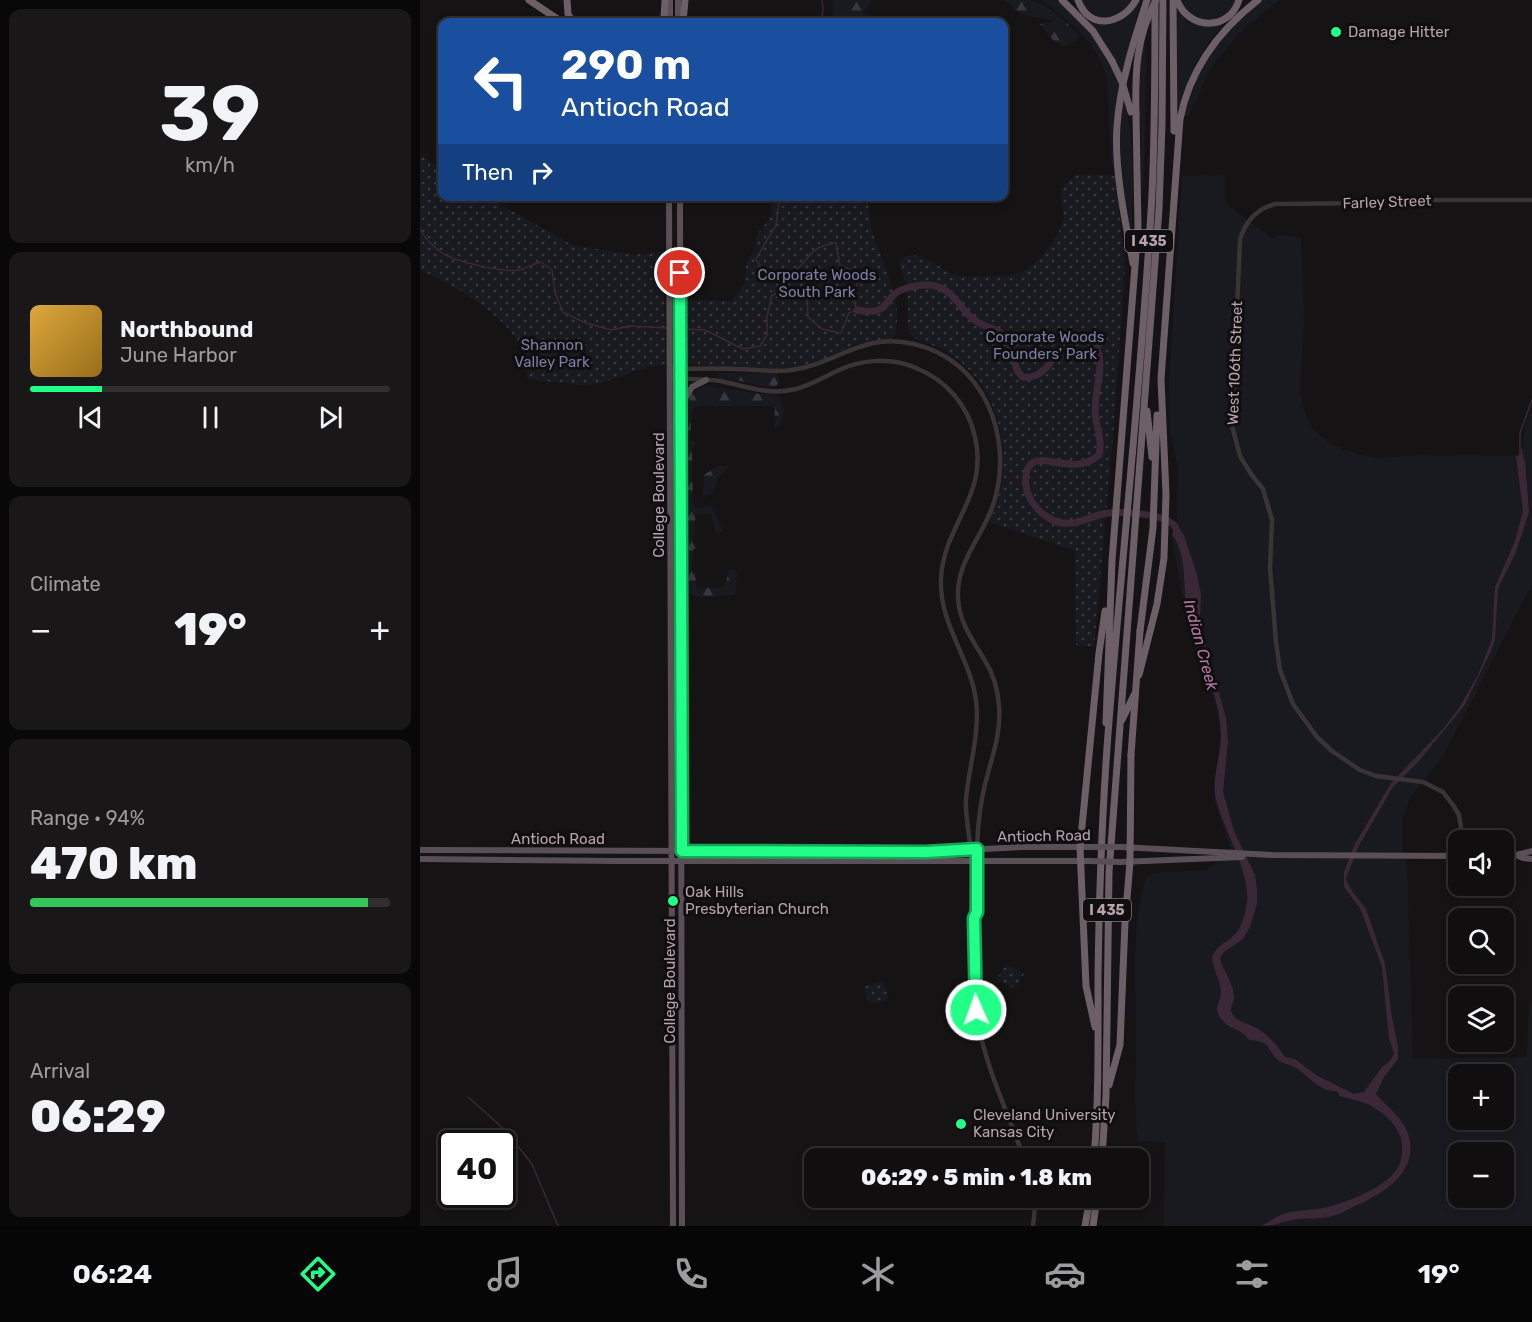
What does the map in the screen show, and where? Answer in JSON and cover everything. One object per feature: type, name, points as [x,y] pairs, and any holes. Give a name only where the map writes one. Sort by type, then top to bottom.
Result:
[{"type":"highway","points":[[529,0],[556,18]]},
{"type":"highway","points":[[567,0],[567,9],[571,18]]},
{"type":"highway","points":[[664,18],[667,0]]},
{"type":"highway","points":[[683,18],[685,0]]},
{"type":"highway","points":[[1062,0],[1093,31],[1112,61],[1126,93],[1137,131],[1139,210],[1114,533],[1105,716],[1108,735]]},
{"type":"highway","points":[[1078,0],[1082,9],[1090,16],[1107,21],[1124,15],[1136,0]]},
{"type":"highway","points":[[1135,272],[1119,174],[1117,126],[1122,91],[1147,0]]},
{"type":"highway","points":[[1133,113],[1138,48],[1155,0]]},
{"type":"highway","name":"I 435","points":[[1103,1148],[1106,1096],[1109,872],[1153,183],[1155,0]]},
{"type":"highway","name":"I 435","points":[[1134,482],[1145,397],[1161,172],[1162,0]]},
{"type":"highway","points":[[1175,0],[1188,17],[1197,22],[1209,24],[1227,17],[1235,10],[1239,0]]},
{"type":"highway","points":[[1175,0],[1174,146],[1177,161]]},
{"type":"highway","points":[[1119,725],[1134,697],[1154,615],[1164,558],[1166,476],[1161,379],[1180,119],[1192,76],[1207,52],[1226,28],[1258,0]]},
{"type":"highway","points":[[1106,1096],[1120,1045],[1130,862],[1131,755],[1140,631],[1151,547],[1158,391],[1161,379]]},
{"type":"highway","points":[[1145,397],[1154,484]]},
{"type":"highway","name":"I 435","points":[[1095,1148],[1098,1109],[1101,877],[1108,735],[1130,535]]},
{"type":"highway","points":[[1098,1041],[1086,986],[1080,847],[1099,653],[1113,561]]},
{"type":"highway","points":[[1085,1226],[1088,1208]]},
{"type":"highway","points":[[1093,1226],[1096,1208]]},
{"type":"main road","points":[[667,0],[669,18]]},
{"type":"main road","points":[[678,0],[678,18]]},
{"type":"main road","name":"College Boulevard","points":[[669,201],[672,1226]]},
{"type":"main road","name":"College Boulevard","points":[[680,201],[682,1226]]},
{"type":"main road","points":[[680,407],[689,390],[706,380]]},
{"type":"main road","name":"Antioch Road","points":[[420,850],[926,852],[974,849],[1130,847],[1229,855]]},
{"type":"main road","points":[[814,860],[818,856],[830,855],[835,851]]},
{"type":"main road","points":[[1516,855],[1532,851]]},
{"type":"main road","points":[[794,861],[799,856],[808,856],[814,852]]},
{"type":"main road","name":"Antioch Road","points":[[420,859],[1130,862],[1229,855],[1448,856]]},
{"type":"main road","points":[[1516,855],[1532,858]]},
{"type":"street","name":"Farley Street","points":[[1248,222],[1264,208],[1282,204],[1371,203],[1398,200],[1532,200]]},
{"type":"street","name":"West 106th Street","points":[[1248,222],[1242,233],[1239,248],[1231,408],[1233,434],[1246,467],[1263,489],[1272,520],[1270,568],[1278,660],[1285,685],[1293,705],[1323,743],[1360,770],[1376,776],[1428,783],[1447,797],[1459,815],[1461,830]]},
{"type":"street","points":[[670,369],[792,370],[821,362],[862,345],[898,342],[921,346],[945,356],[964,371],[983,393],[992,411],[998,431],[999,482],[991,511],[963,562],[958,598],[966,631],[993,678],[999,709],[997,741],[981,801],[974,849],[971,912],[974,918],[975,998],[978,1028],[1020,1148]]},
{"type":"street","points":[[670,378],[729,383],[756,390],[784,391],[812,384],[852,365],[872,361],[889,361],[909,365],[935,378],[950,390],[965,410],[975,435],[978,453],[977,473],[971,498],[951,536],[945,553],[941,587],[947,621],[968,667],[976,702],[977,732],[966,798],[966,819],[974,849]]},
{"type":"street","points":[[1034,1226],[1035,1208]]},
{"type":"green space","points":[[833,0],[872,0],[869,6],[862,11],[868,18],[833,18]]},
{"type":"green space","points":[[1004,0],[1039,3],[1066,22],[1079,38],[1063,47],[1052,39],[1040,24],[1050,22],[1050,20],[1024,15]]},
{"type":"green space","points":[[1041,0],[1056,0],[1093,36],[1107,57],[1120,85],[1114,121],[1116,175],[1111,156],[1109,100],[1101,61],[1084,37]]},
{"type":"green space","points":[[1081,0],[1132,0],[1127,8],[1113,18],[1094,15]]},
{"type":"green space","points":[[1138,0],[1141,0],[1122,77],[1105,42],[1091,23],[1092,20],[1114,22],[1120,20],[1129,13]]},
{"type":"green space","points":[[1179,0],[1236,0],[1223,16],[1204,20],[1191,15]]},
{"type":"green space","points":[[1259,0],[1280,0],[1251,23],[1226,48],[1204,81],[1189,116],[1184,117],[1196,80],[1211,52]]},
{"type":"green space","points":[[1176,10],[1189,20],[1225,23],[1209,42],[1197,62],[1179,107],[1177,107]]},
{"type":"green space","points":[[1145,32],[1144,178],[1142,201],[1139,67]]},
{"type":"green space","points":[[1124,97],[1132,148],[1132,234],[1130,234],[1125,200],[1122,166],[1121,131]]},
{"type":"green space","name":"Shannon Valley Park","points":[[420,155],[438,166],[438,201],[494,201],[572,245],[634,255],[664,251],[665,365],[644,368],[602,383],[581,385],[528,379],[518,343],[501,321],[475,300],[420,270]]},
{"type":"green space","name":"Corporate Woods Founders' Park","points":[[1076,175],[1115,175],[1125,266],[1114,425],[1094,647],[1076,645],[1075,551],[989,522],[997,502],[1003,458],[996,414],[975,376],[952,355],[918,340],[910,332],[907,289],[900,262],[901,259],[915,255],[961,276],[1020,273],[1040,258],[1061,227],[1062,189]]},
{"type":"green space","points":[[1225,175],[1225,203],[1273,239],[1277,235],[1301,237],[1304,317],[1300,393],[1313,429],[1331,444],[1354,453],[1377,458],[1417,455],[1521,456],[1526,422],[1532,410],[1532,585],[1443,756],[1410,798],[1402,820],[1402,848],[1407,862],[1413,1059],[1527,1057],[1529,1003],[1532,1002],[1532,1226],[1164,1226],[1165,1142],[1138,1141],[1136,1128],[1135,955],[1138,914],[1147,876],[1155,873],[1207,870],[1216,862],[1230,860],[1230,847],[1214,800],[1220,737],[1217,711],[1204,669],[1190,636],[1171,536],[1177,523],[1178,468],[1170,432],[1169,383],[1182,176]]},
{"type":"green space","name":"Corporate Woods South Park","points":[[772,201],[868,201],[872,230],[891,281],[897,307],[895,335],[890,339],[856,344],[825,359],[798,367],[770,369],[690,365],[684,358],[683,300],[731,301],[745,284],[746,264],[755,248],[756,236],[772,215]]},
{"type":"green space","points":[[773,372],[779,379],[775,387],[720,379],[718,376],[718,373],[763,374]]},
{"type":"green space","points":[[708,386],[775,394],[782,401],[784,411],[777,428],[774,427],[775,408],[772,406],[699,406],[692,409],[690,439],[696,443],[692,449],[693,505],[695,508],[711,506],[723,531],[716,534],[711,514],[696,514],[693,539],[696,548],[693,550],[692,571],[696,574],[696,586],[697,588],[725,587],[729,570],[737,572],[735,595],[698,597],[689,593],[688,587],[686,418],[690,397],[696,390]]},
{"type":"green space","points":[[717,466],[728,466],[728,468],[718,478],[712,494],[705,497],[703,495],[704,475]]},
{"type":"green space","points":[[1006,964],[1024,974],[1015,989],[997,979]]},
{"type":"green space","points":[[884,982],[889,999],[869,1004],[864,986]]},
{"type":"water","points":[[1521,447],[1525,462],[1529,512],[1516,552],[1498,588],[1495,640],[1491,651],[1464,706],[1418,762],[1393,787],[1358,847],[1346,879],[1366,909],[1385,964],[1398,1059],[1384,1077],[1376,1094],[1400,1119],[1407,1131],[1410,1150],[1408,1161],[1396,1180],[1387,1188],[1342,1212],[1329,1217],[1297,1219],[1262,1226],[1286,1213],[1323,1208],[1352,1199],[1383,1183],[1398,1168],[1402,1140],[1395,1126],[1376,1108],[1340,1096],[1337,1091],[1320,1087],[1294,1067],[1279,1061],[1266,1044],[1249,1040],[1243,1033],[1226,1024],[1219,1017],[1217,1009],[1221,991],[1212,958],[1215,951],[1236,933],[1241,925],[1247,903],[1247,890],[1241,864],[1216,799],[1215,775],[1221,744],[1220,719],[1212,686],[1189,621],[1184,568],[1180,551],[1172,534],[1176,525],[1184,535],[1197,575],[1201,594],[1200,617],[1203,636],[1226,718],[1228,742],[1223,792],[1234,831],[1255,875],[1257,888],[1257,904],[1250,927],[1243,939],[1224,952],[1220,958],[1234,992],[1231,1012],[1239,1020],[1266,1035],[1285,1057],[1295,1059],[1316,1075],[1354,1094],[1364,1092],[1394,1053],[1389,1038],[1382,967],[1360,908],[1344,887],[1344,872],[1355,844],[1391,783],[1443,729],[1459,708],[1478,675],[1492,639],[1495,587],[1515,541],[1523,511],[1516,456],[1521,455]]},
{"type":"waterway","points":[[822,0],[822,18]]},
{"type":"waterway","name":"Indian Creek","points":[[684,329],[705,330],[743,349],[760,346],[767,335],[767,316],[772,295],[789,291],[807,297],[808,317],[822,329],[841,333],[849,313],[857,310],[854,302],[858,275],[840,266],[836,243],[819,247],[789,276],[776,270],[764,271],[756,259],[776,225],[779,201]]},
{"type":"waterway","name":"Indian Creek","points":[[420,229],[441,252],[465,262],[513,271],[541,262],[552,270],[555,293],[563,312],[583,322],[611,330],[629,326],[667,328]]},
{"type":"waterway","name":"Indian Creek","points":[[857,310],[877,311],[894,294],[911,287],[925,285],[939,287],[950,294],[976,321],[1005,336],[1010,344],[1019,374],[1023,377],[1034,376],[1043,371],[1070,340],[1079,337],[1090,338],[1096,346],[1100,363],[1095,410],[1100,443],[1099,455],[1079,464],[1035,461],[1030,465],[1026,474],[1026,488],[1030,498],[1044,515],[1057,522],[1076,522],[1110,513],[1129,513],[1150,515],[1168,521],[1174,525],[1178,533]]},
{"type":"waterway","points":[[1520,457],[1520,433],[1532,400]]},
{"type":"waterway","points":[[468,1097],[505,1130],[532,1164],[558,1226]]},
{"type":"place","name":"Damage Hitter","points":[[1336,32]]},
{"type":"place","name":"Oak Hills Presbyterian Church","points":[[673,901]]},
{"type":"place","name":"Cleveland University Kansas City","points":[[961,1124]]},
{"type":"route","points":[[680,273],[682,851],[926,852],[977,849],[977,912],[974,918],[976,1010]]}]
